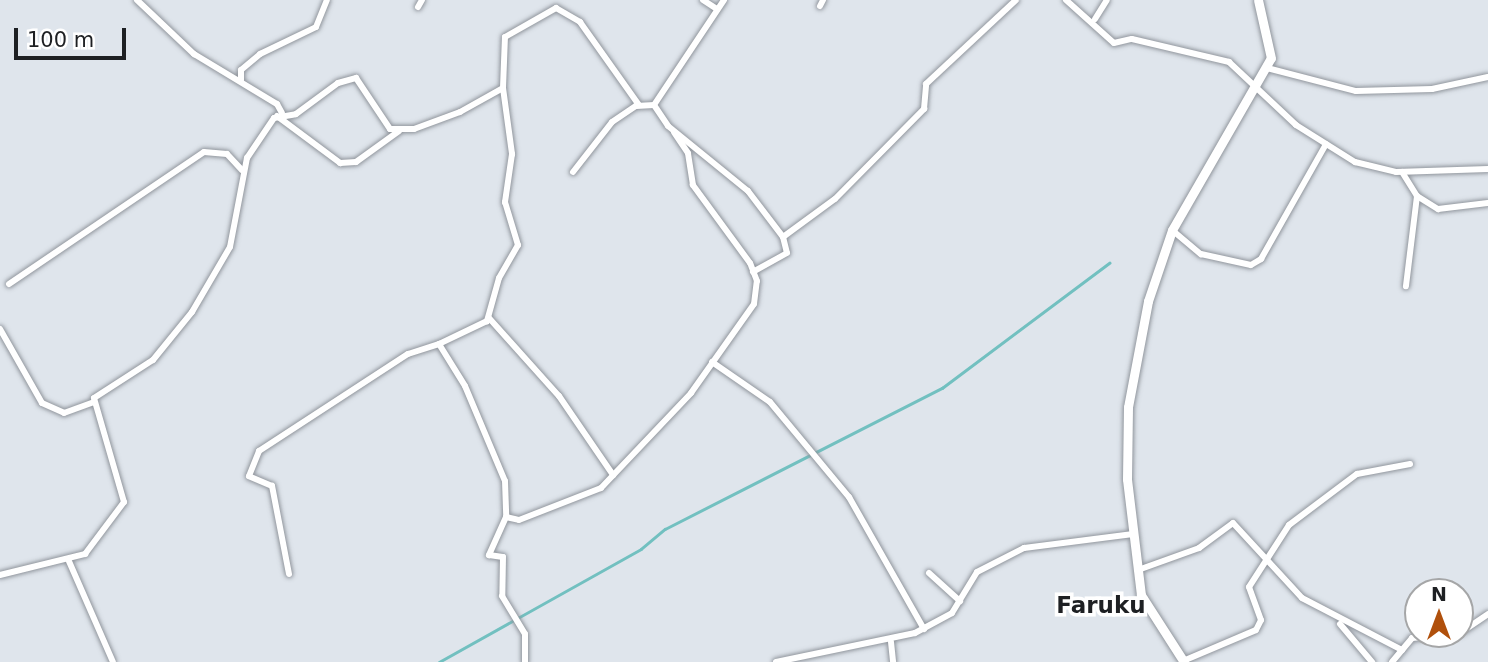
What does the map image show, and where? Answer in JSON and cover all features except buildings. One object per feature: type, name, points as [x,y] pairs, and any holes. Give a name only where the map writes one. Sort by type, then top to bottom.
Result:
[{"type":"street","points":[[137,0],[194,54],[241,80],[279,115],[340,163],[356,162],[400,130],[460,112],[503,88]]},
{"type":"street","points":[[241,80],[242,70],[260,54],[316,27],[327,0]]},
{"type":"street","points":[[418,7],[422,0]]},
{"type":"street","points":[[703,0],[717,9]]},
{"type":"street","points":[[654,105],[724,0]]},
{"type":"street","points":[[783,237],[835,199],[924,109],[926,84],[1016,0]]},
{"type":"street","points":[[1066,0],[1095,19],[1114,43],[1132,39],[1229,62],[1260,85],[1296,125],[1354,162],[1402,172],[1488,169]]},
{"type":"street","points":[[1095,19],[1107,0]]},
{"type":"street","points":[[1258,0],[1267,68],[1260,85],[1199,176],[1172,230],[1148,301],[1128,407],[1133,534],[1138,570],[1154,623],[1183,661],[1256,631],[1261,620],[1249,587],[1289,525],[1357,474],[1410,464]]},
{"type":"street","points":[[489,318],[496,286],[518,245],[505,202],[512,154],[503,88],[505,37],[562,8],[580,22],[639,105]]},
{"type":"street","points":[[1267,68],[1356,91],[1433,89],[1488,77]]},
{"type":"street","points":[[279,115],[296,114],[338,83],[356,78],[376,113],[400,130]]},
{"type":"street","points":[[573,172],[612,122],[639,105],[654,105]]},
{"type":"street","points":[[506,517],[519,520],[579,500],[613,475],[647,444],[754,304],[753,272],[721,217],[693,185],[688,153],[654,105]]},
{"type":"street","points":[[0,329],[41,403],[65,414],[94,402],[170,344],[212,281],[230,247],[242,170],[279,115]]},
{"type":"street","points":[[674,132],[748,191],[783,237],[787,253],[753,272]]},
{"type":"street","points":[[1172,230],[1201,254],[1251,265],[1261,259],[1326,145]]},
{"type":"street","points":[[9,284],[204,152],[227,154],[242,170]]},
{"type":"street","points":[[1402,172],[1417,196],[1438,209],[1488,203]]},
{"type":"street","points":[[1406,286],[1417,196]]},
{"type":"street","points":[[289,574],[272,486],[249,476],[259,451],[408,354],[439,344],[489,318]]},
{"type":"street","points":[[489,318],[559,396],[613,475]]},
{"type":"street","points":[[439,344],[491,443],[505,481],[506,517],[489,555],[503,557],[502,596],[525,634],[524,662]]},
{"type":"street","points":[[712,362],[770,402],[849,497],[924,629]]},
{"type":"street","points":[[0,575],[68,559],[94,547],[125,500],[94,402]]},
{"type":"street","points":[[1138,570],[1199,548],[1233,523],[1302,598],[1339,622],[1402,650]]},
{"type":"street","points":[[776,662],[891,642],[924,629],[952,613],[977,572],[1012,553],[1133,534]]},
{"type":"street","points":[[68,559],[113,662]]},
{"type":"street","points":[[929,573],[960,601]]},
{"type":"street","points":[[1339,622],[1372,662]]},
{"type":"street","points":[[891,642],[893,662]]},
{"type":"street","points":[[1392,662],[1404,648]]},
{"type":"waterway","points":[[439,662],[641,549],[665,529],[942,388],[1109,263]]},
{"type":"district","name":"Faruku","points":[[1101,605]]}]
